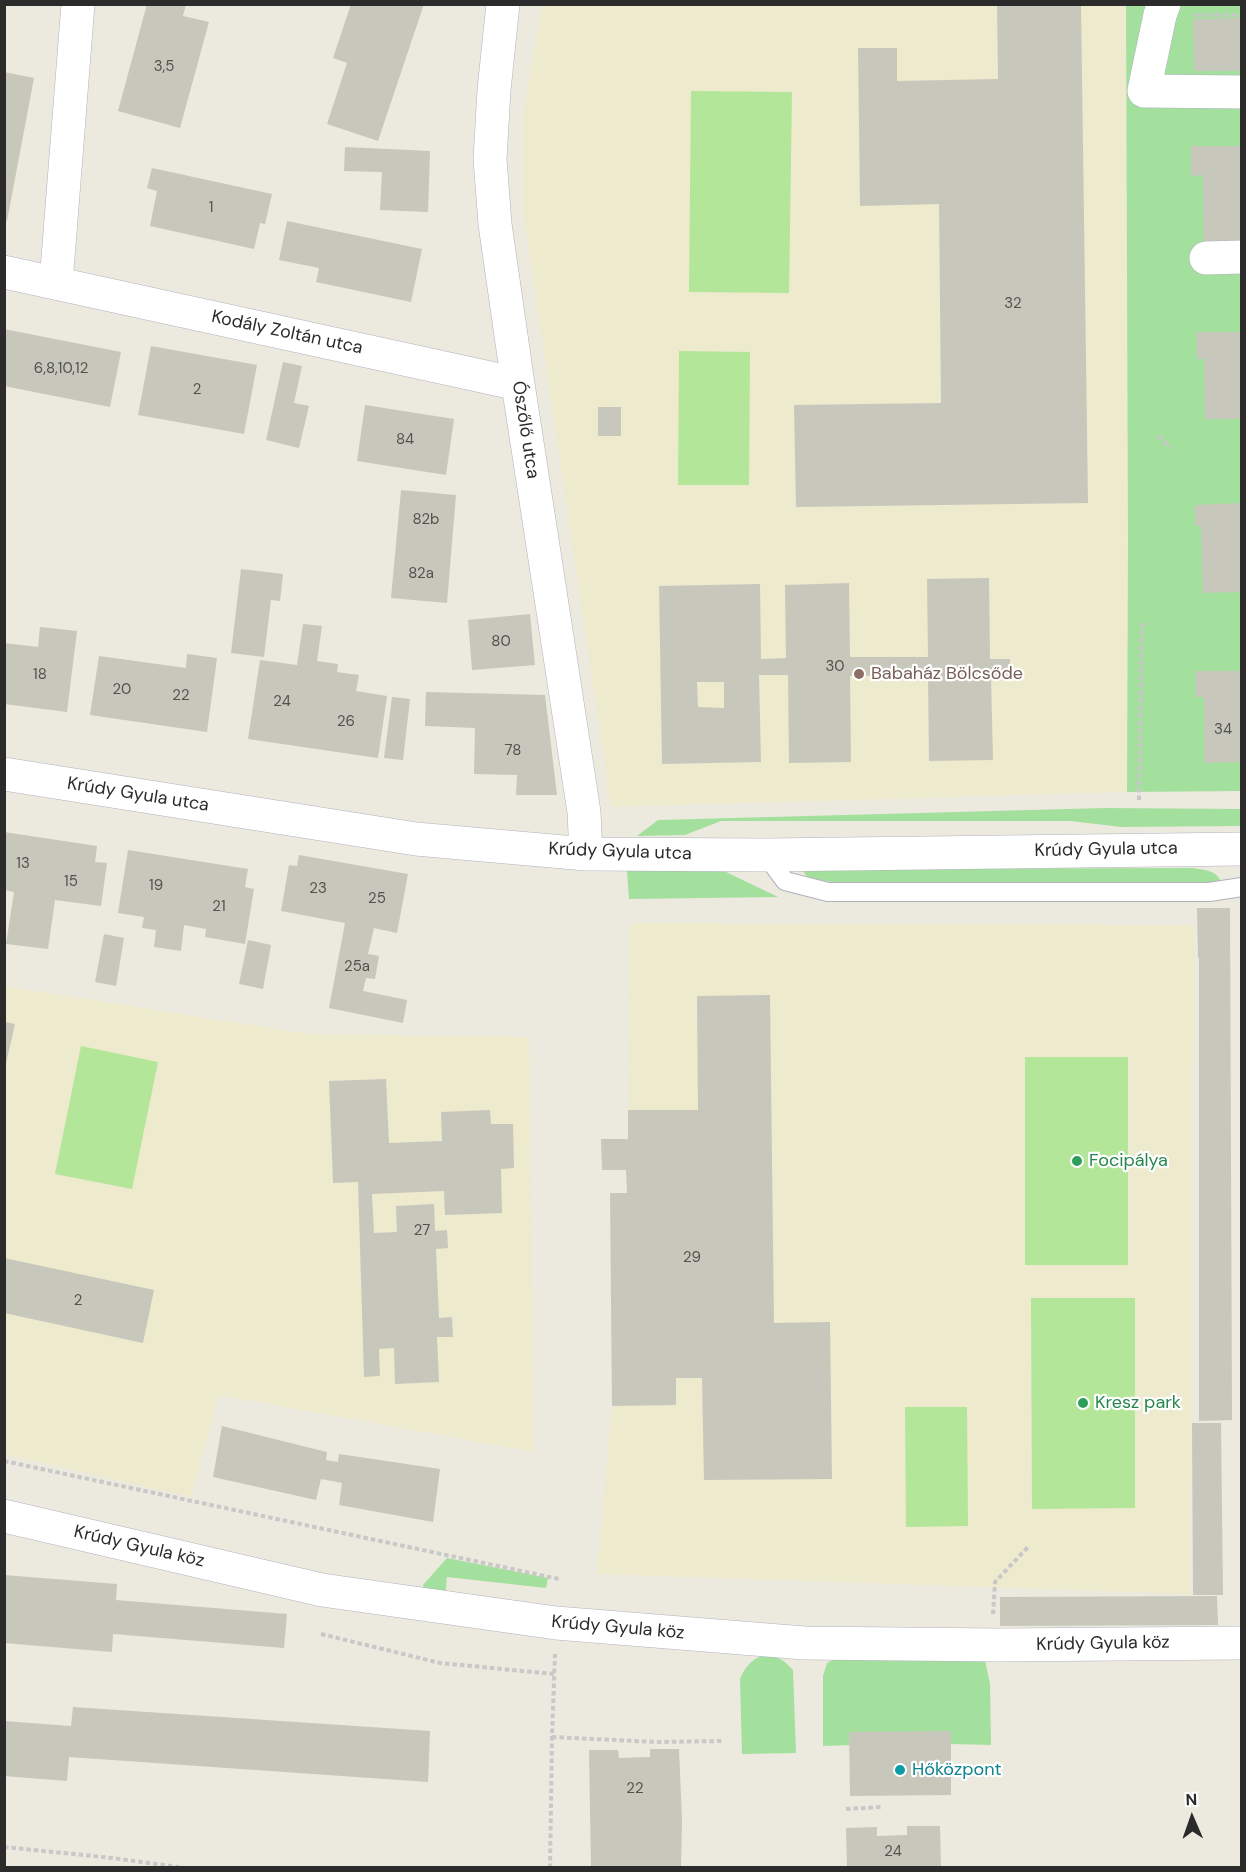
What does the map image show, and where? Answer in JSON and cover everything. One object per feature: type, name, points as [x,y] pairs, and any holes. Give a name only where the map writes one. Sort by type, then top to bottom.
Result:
[{"type":"street","points":[[56,283],[78,4]]},
{"type":"street","name":"Ószőlő utca","points":[[503,4],[490,159],[495,224],[584,812],[586,854]]},
{"type":"street","points":[[1162,10],[1144,91],[1242,92]]},
{"type":"street","points":[[1206,258],[1242,257]]},
{"type":"street","name":"Kodály Zoltán utca","points":[[4,273],[518,384]]},
{"type":"street","name":"Krúdy Gyula utca","points":[[4,774],[416,839],[586,854],[766,855],[1242,849]]},
{"type":"street","name":"Krúdy Gyula köz","points":[[4,1516],[322,1590],[556,1623],[804,1643],[992,1645],[1242,1643]]},
{"type":"lane","points":[[766,855],[784,881],[828,892],[1209,892],[1242,886]]},
{"type":"path","points":[[1162,10],[1242,15]]},
{"type":"path","points":[[1159,436],[1171,448]]},
{"type":"path","points":[[1139,800],[1142,623]]},
{"type":"path","points":[[4,1461],[559,1579]]},
{"type":"path","points":[[992,1645],[995,1582],[1028,1547]]},
{"type":"path","points":[[550,1868],[556,1623]]},
{"type":"path","points":[[321,1634],[440,1663],[554,1674]]},
{"type":"path","points":[[552,1737],[657,1742],[724,1741]]},
{"type":"path","points":[[846,1809],[881,1807]]},
{"type":"path","points":[[4,1847],[186,1868]]},
{"type":"shaded area","points":[[542,5],[1126,5],[1127,792],[611,807],[524,218],[524,107]]},
{"type":"shaded area","points":[[630,923],[1194,925],[1190,1594],[597,1574],[612,1406],[610,1193],[627,1193],[626,1170],[602,1170],[601,1139],[628,1138]]},
{"type":"shaded area","points":[[4,986],[309,1034],[529,1037],[534,1452],[219,1395],[191,1497],[5,1454]]},
{"type":"green space","points":[[1126,5],[1241,5],[1241,791],[1127,792]]},
{"type":"green space","points":[[691,91],[792,92],[789,293],[689,292]]},
{"type":"green space","points":[[679,351],[750,352],[749,485],[678,485]]},
{"type":"green space","points":[[1105,808],[1241,809],[1241,826],[1121,827],[1071,821],[721,821],[685,835],[637,836],[658,820]]},
{"type":"green space","points":[[1193,868],[1213,873],[1221,882],[848,884],[810,879],[804,873],[806,869]]},
{"type":"green space","points":[[722,870],[778,897],[629,899],[627,871]]},
{"type":"green space","points":[[81,1046],[158,1062],[132,1189],[55,1174]]},
{"type":"green space","name":"Focipálya","points":[[1025,1057],[1128,1057],[1128,1265],[1025,1265]]},
{"type":"green space","name":"Kresz park","points":[[1031,1298],[1135,1298],[1135,1508],[1032,1509]]},
{"type":"green space","points":[[905,1407],[967,1407],[968,1526],[906,1527]]},
{"type":"green space","points":[[447,1558],[548,1578],[546,1588],[447,1577],[445,1599],[424,1592],[423,1585]]},
{"type":"green space","points":[[763,1655],[780,1659],[793,1670],[796,1753],[742,1754],[740,1679],[748,1665]]},
{"type":"green space","points":[[836,1658],[985,1660],[990,1684],[991,1745],[951,1744],[849,1732],[849,1745],[823,1746],[823,1676],[827,1663]]},
{"type":"building","points":[[147,4],[186,4],[183,16],[209,22],[180,128],[118,111]]},
{"type":"building","points":[[351,4],[424,4],[378,141],[327,124],[347,63],[333,58]]},
{"type":"building","points":[[997,4],[1081,4],[1088,503],[796,507],[794,405],[941,403],[939,204],[860,206],[858,48],[897,48],[897,81],[998,79]]},
{"type":"building","points":[[1242,18],[1242,71],[1194,71],[1193,19]]},
{"type":"building","points":[[4,72],[34,78],[7,221],[4,220]]},
{"type":"building","points":[[1191,146],[1242,146],[1242,249],[1204,249],[1203,175],[1191,176]]},
{"type":"building","points":[[345,147],[430,151],[428,212],[380,210],[382,172],[344,171]]},
{"type":"building","points":[[152,168],[272,194],[265,224],[260,223],[254,249],[150,226],[157,191],[147,188]]},
{"type":"building","points":[[287,221],[422,249],[411,302],[316,282],[319,268],[279,260]]},
{"type":"building","points":[[4,329],[121,352],[110,407],[4,386]]},
{"type":"building","points":[[1196,332],[1242,332],[1242,419],[1205,419],[1204,359],[1197,359]]},
{"type":"building","points":[[151,346],[257,365],[244,434],[138,415]]},
{"type":"building","points":[[283,362],[302,366],[294,403],[309,406],[299,448],[266,440]]},
{"type":"building","points":[[365,405],[454,419],[446,475],[357,461]]},
{"type":"building","points":[[598,407],[621,407],[621,436],[598,436]]},
{"type":"building","points":[[401,490],[456,495],[447,603],[391,598]]},
{"type":"building","points":[[1242,503],[1242,592],[1203,593],[1201,526],[1195,526],[1195,505]]},
{"type":"building","points":[[241,569],[283,574],[280,601],[271,600],[264,657],[231,653]]},
{"type":"building","points":[[989,578],[990,659],[1010,659],[1010,677],[991,677],[993,760],[929,761],[928,675],[850,676],[851,762],[789,763],[788,675],[759,675],[761,762],[662,764],[659,586],[760,584],[761,659],[786,658],[785,585],[849,583],[850,657],[928,657],[927,579]],"holes":[[[697,682],[724,682],[724,708],[698,707]]]},
{"type":"building","points":[[530,614],[535,665],[472,670],[468,620]]},
{"type":"building","points":[[303,624],[322,626],[317,661],[338,664],[337,672],[359,675],[356,691],[387,696],[378,758],[248,739],[260,660],[297,665]]},
{"type":"building","points":[[40,627],[77,631],[67,712],[4,704],[4,643],[38,647]]},
{"type":"building","points":[[187,654],[217,658],[207,732],[90,715],[99,656],[186,668]]},
{"type":"building","points":[[1196,671],[1242,671],[1242,762],[1204,763],[1204,697],[1196,697]]},
{"type":"building","points":[[426,692],[545,695],[557,795],[516,795],[517,775],[474,774],[475,728],[425,726]]},
{"type":"building","points":[[392,697],[410,699],[403,760],[384,758]]},
{"type":"building","points":[[4,832],[97,846],[95,862],[107,863],[101,906],[55,900],[48,949],[6,944],[14,892],[4,890]]},
{"type":"building","points":[[128,850],[248,869],[245,887],[254,889],[245,944],[205,937],[206,929],[184,925],[181,951],[154,947],[156,930],[142,928],[144,917],[118,913]]},
{"type":"building","points":[[299,855],[408,874],[397,933],[374,928],[368,954],[379,956],[375,979],[366,978],[363,991],[407,1000],[403,1023],[329,1008],[345,923],[281,911],[289,865],[297,866]]},
{"type":"building","points":[[1197,908],[1230,908],[1232,1420],[1199,1421],[1199,958]]},
{"type":"building","points":[[104,934],[124,938],[116,986],[95,982]]},
{"type":"building","points":[[248,940],[271,945],[263,989],[239,984]]},
{"type":"building","points":[[770,995],[774,1323],[830,1322],[832,1479],[704,1480],[702,1378],[676,1378],[676,1405],[612,1406],[610,1193],[627,1193],[626,1170],[602,1170],[601,1139],[628,1139],[628,1110],[698,1110],[697,996]]},
{"type":"building","points":[[5,1022],[15,1024],[5,1068]]},
{"type":"building","points":[[386,1079],[389,1143],[442,1141],[441,1112],[490,1110],[491,1124],[513,1124],[514,1168],[501,1169],[502,1213],[445,1215],[444,1191],[372,1194],[374,1233],[397,1232],[396,1206],[434,1204],[435,1231],[447,1230],[448,1248],[436,1249],[439,1318],[452,1317],[453,1337],[437,1337],[439,1382],[395,1384],[394,1348],[379,1349],[380,1376],[364,1377],[358,1182],[333,1183],[329,1081]]},
{"type":"building","points":[[4,1258],[154,1290],[143,1343],[4,1313]]},
{"type":"building","points":[[1192,1423],[1221,1423],[1223,1595],[1193,1595]]},
{"type":"building","points":[[222,1426],[327,1452],[326,1460],[338,1462],[339,1454],[440,1469],[433,1522],[339,1505],[342,1483],[321,1479],[316,1500],[213,1477]]},
{"type":"building","points":[[4,1575],[117,1584],[116,1600],[287,1614],[284,1648],[113,1634],[112,1652],[4,1643]]},
{"type":"building","points":[[1217,1596],[1218,1625],[1000,1626],[1000,1597]]},
{"type":"building","points":[[73,1707],[430,1731],[428,1782],[69,1757],[67,1781],[4,1776],[4,1721],[71,1726]]},
{"type":"building","name":"Hőközpont","points":[[951,1731],[951,1795],[850,1796],[849,1732]]},
{"type":"building","points":[[650,1749],[679,1749],[682,1820],[681,1868],[591,1868],[589,1750],[618,1750],[619,1758],[650,1757]]},
{"type":"building","points":[[907,1826],[940,1826],[941,1868],[847,1868],[846,1828],[877,1827],[877,1836],[907,1835]]},
{"type":"place","name":"Babaház Bölcsőde","points":[[859,674]]},
{"type":"place","name":"Focipálya","points":[[1077,1161]]},
{"type":"place","name":"Kresz park","points":[[1083,1403]]},
{"type":"place","name":"Hőközpont","points":[[900,1770]]}]
